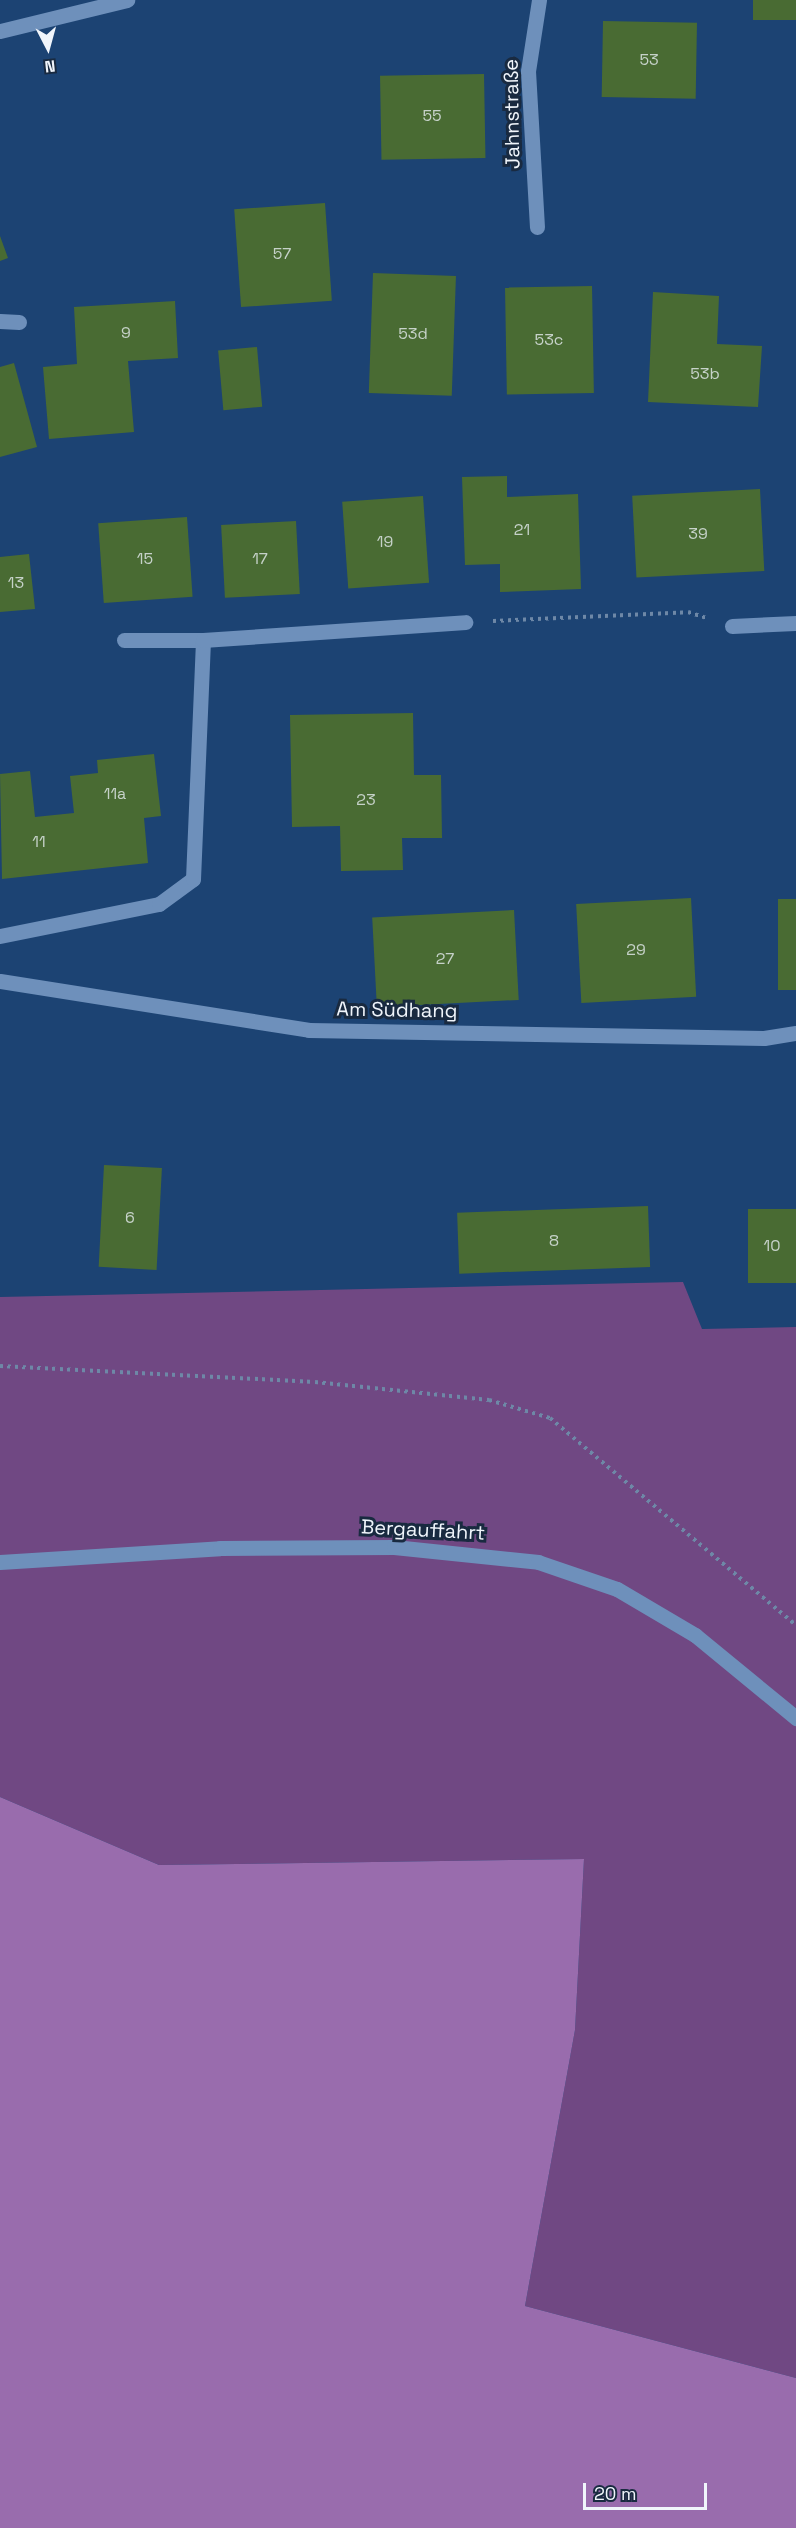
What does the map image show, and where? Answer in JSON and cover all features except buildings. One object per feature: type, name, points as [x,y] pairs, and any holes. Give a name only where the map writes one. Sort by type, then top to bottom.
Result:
[{"type":"street","points":[[0,31],[127,0]]},
{"type":"street","name":"Jahnstraße","points":[[537,227],[528,71],[539,0]]},
{"type":"street","points":[[0,321],[19,322]]},
{"type":"street","points":[[124,639],[203,640],[465,622]]},
{"type":"street","points":[[732,626],[796,623]]},
{"type":"street","points":[[0,936],[159,904],[193,879],[203,640]]},
{"type":"street","name":"Am Südhang","points":[[0,981],[309,1030],[764,1038],[796,1033]]},
{"type":"street","name":"Bergauffahrt","points":[[0,1562],[220,1548],[393,1547],[537,1562],[616,1589],[695,1635],[796,1718]]},
{"type":"path","points":[[465,622],[688,612],[732,626]]},
{"type":"path","points":[[0,1366],[315,1382],[489,1400],[550,1418],[796,1625]]},
{"type":"shaded area","points":[[683,1282],[702,1329],[796,1327],[796,2378],[525,2306],[575,2030],[584,1859],[159,1865],[0,1797],[0,1297]]},
{"type":"shaded area","points":[[0,1797],[159,1865],[584,1859],[575,2030],[525,2306],[796,2378],[796,2528],[0,2528]]}]
